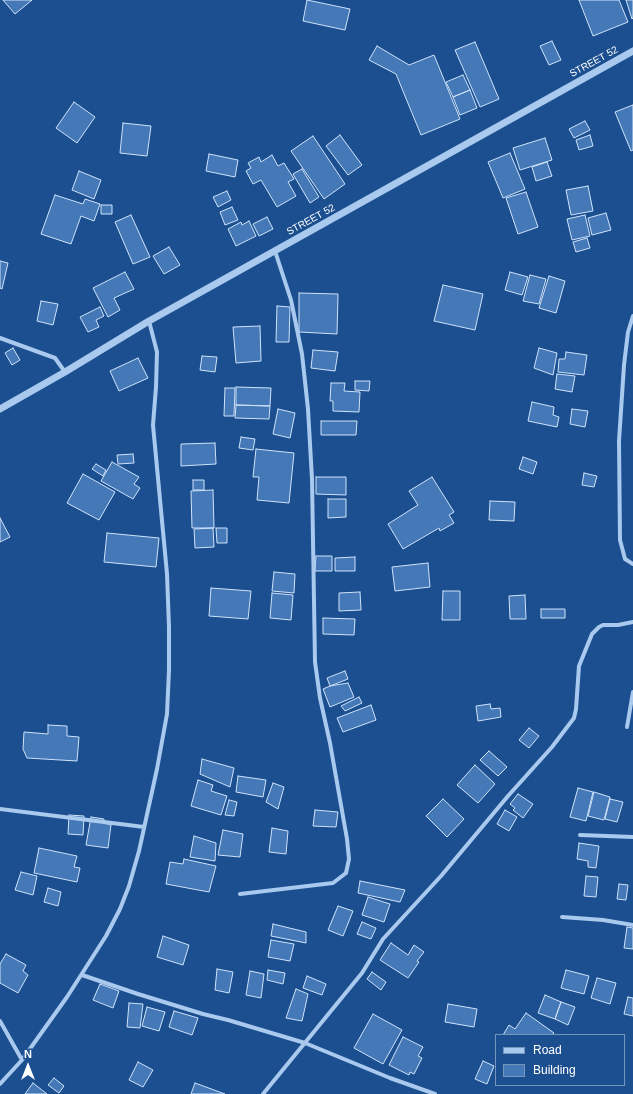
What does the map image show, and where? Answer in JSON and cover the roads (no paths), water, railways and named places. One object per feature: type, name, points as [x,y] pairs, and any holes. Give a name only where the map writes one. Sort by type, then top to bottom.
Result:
[{"type":"street","name":"STREET 52","points":[[0,409],[149,321],[633,51]]},
{"type":"street","points":[[240,894],[333,883],[346,873],[349,859],[347,839],[330,743],[320,698],[315,662],[312,479],[308,409],[302,354],[291,300],[274,251]]},
{"type":"street","points":[[633,316],[628,332],[624,365],[619,441],[620,540],[625,559],[633,564]]},
{"type":"street","points":[[0,1084],[22,1060],[82,975],[106,936],[120,909],[137,858],[158,769],[167,714],[169,626],[167,574],[153,425],[157,352],[149,321]]},
{"type":"street","points":[[0,338],[55,358],[65,372]]},
{"type":"street","points":[[263,1094],[362,973],[383,939],[441,876],[508,796],[552,747],[574,718],[579,666],[592,634],[603,625],[618,625],[633,622]]},
{"type":"street","points":[[627,727],[633,692]]},
{"type":"street","points":[[0,809],[144,827]]},
{"type":"street","points":[[580,835],[633,837]]},
{"type":"street","points":[[562,917],[603,920],[633,925]]},
{"type":"street","points":[[82,975],[203,1014],[236,1022],[305,1043],[390,1078],[435,1094]]},
{"type":"street","points":[[0,1022],[22,1060]]}]
